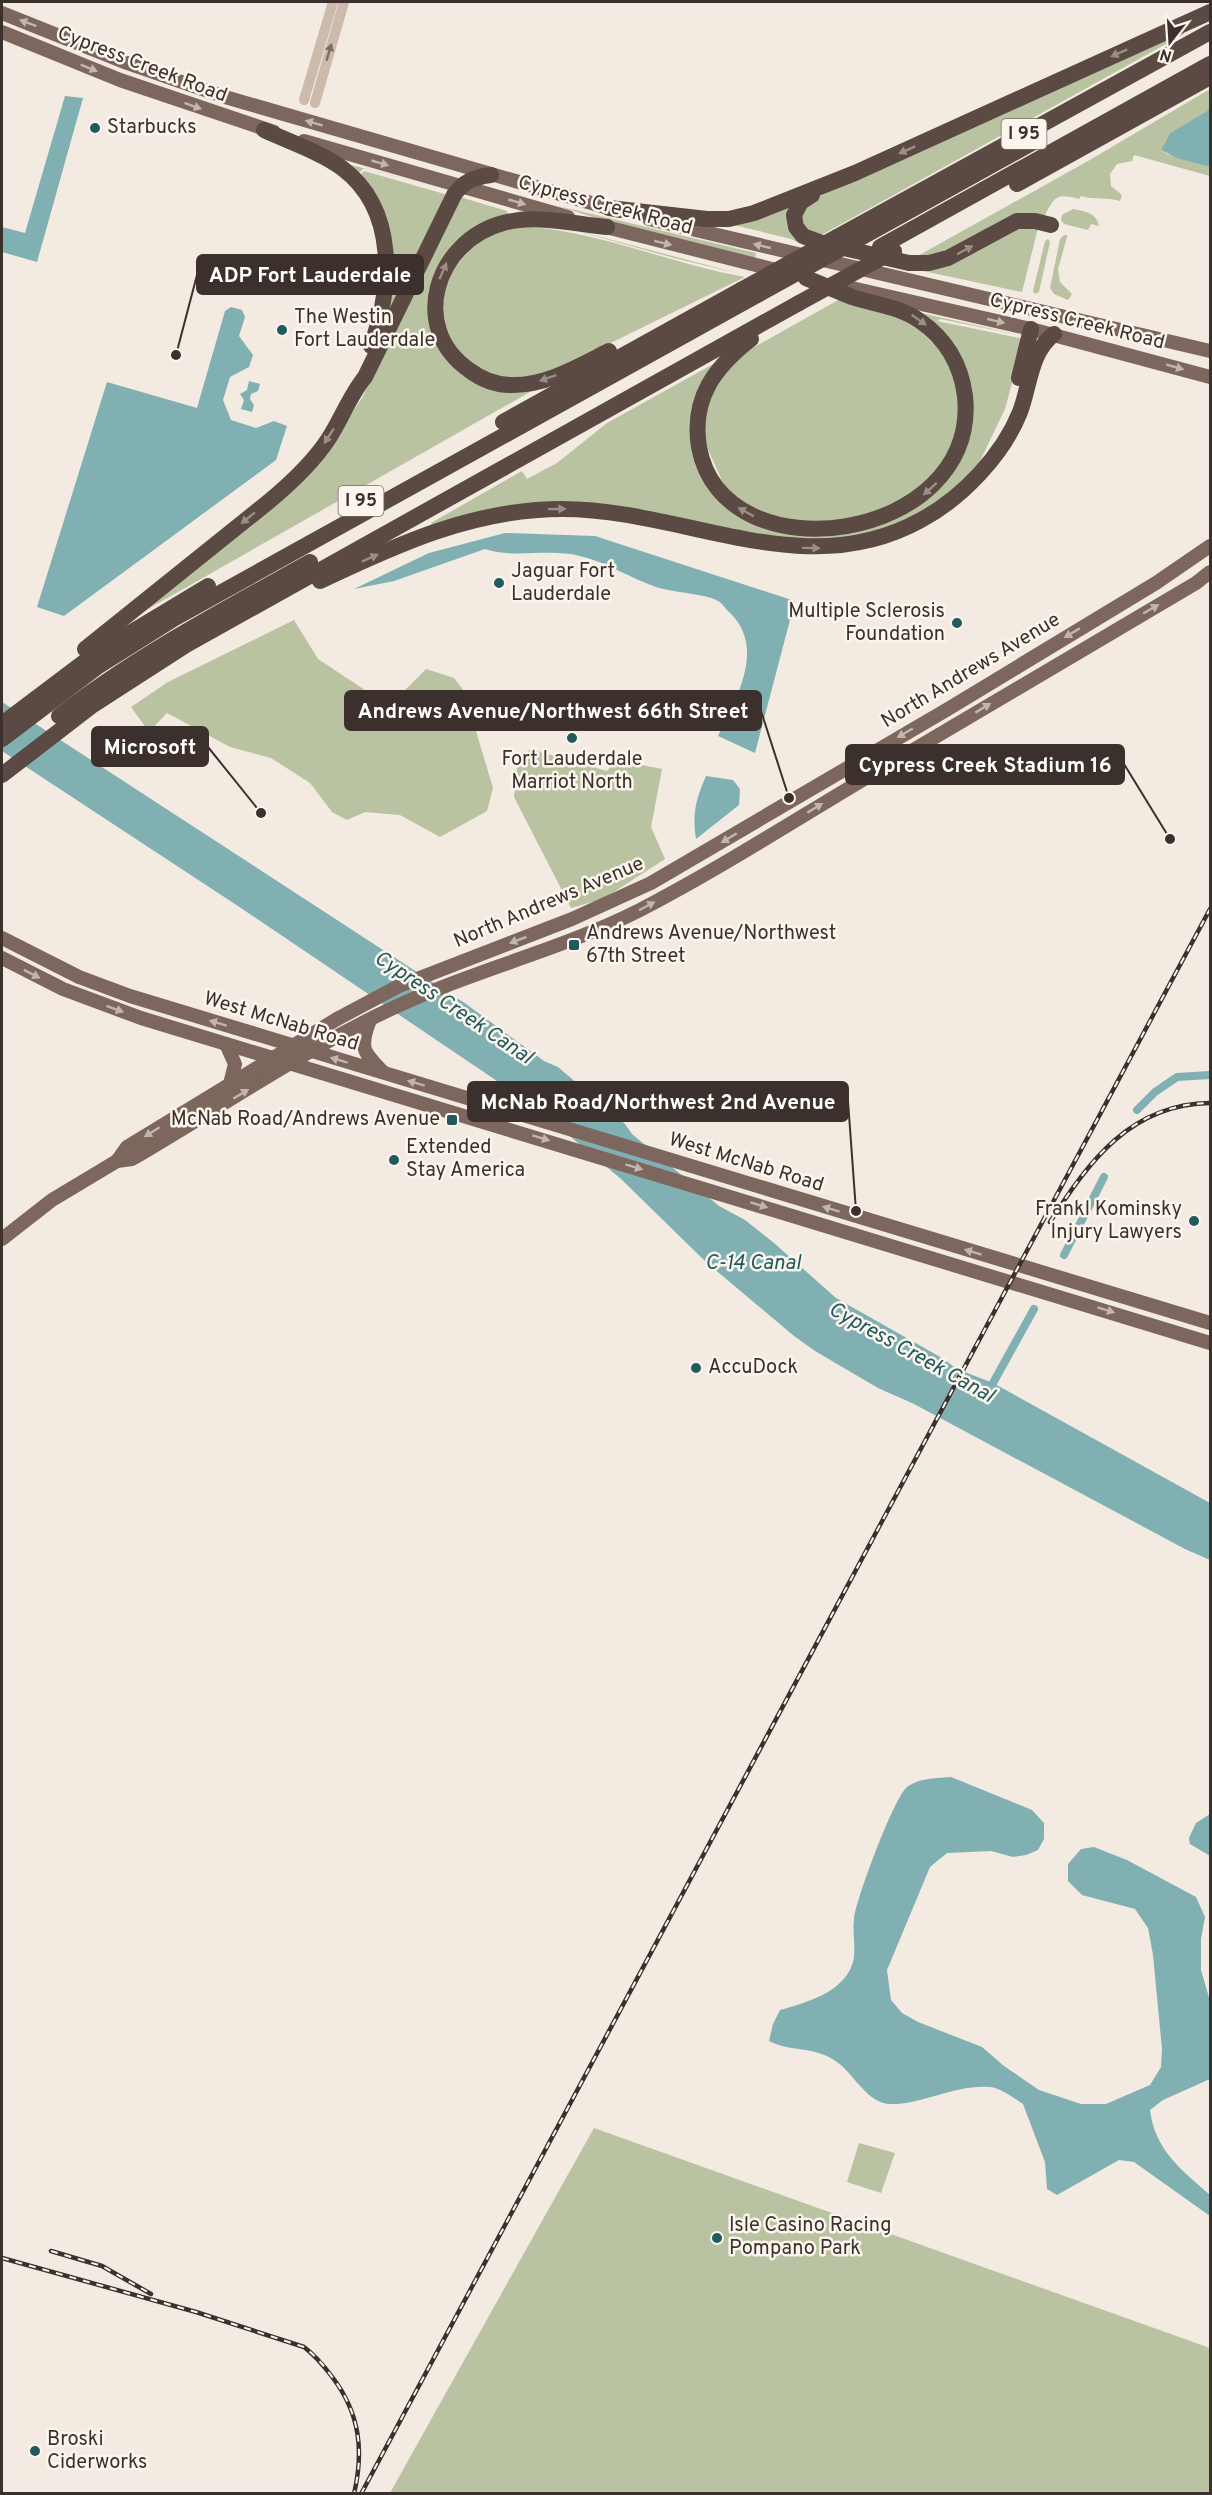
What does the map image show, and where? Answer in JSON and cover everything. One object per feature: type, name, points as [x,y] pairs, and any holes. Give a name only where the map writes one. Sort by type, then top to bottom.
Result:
[{"type":"highway","points":[[609,208],[707,219],[737,218],[762,211],[855,172],[1210,12]]},
{"type":"highway","name":"I 95","points":[[2,724],[37,703],[95,654],[166,609],[1210,32]]},
{"type":"highway","points":[[2,738],[37,703],[198,604],[1210,44]]},
{"type":"highway","points":[[887,249],[1210,64]]},
{"type":"highway","name":"I 95","points":[[2,776],[63,720],[147,668],[887,249],[1210,77]]},
{"type":"highway","points":[[264,129],[343,169],[366,192],[378,218],[386,253],[385,290],[377,328],[359,375],[357,387]]},
{"type":"highway","points":[[855,172],[801,202],[794,219],[800,234],[822,243],[922,264],[948,258],[1017,221],[1035,221],[1051,225]]},
{"type":"highway","points":[[37,703],[56,672],[253,515],[293,480],[329,438],[357,387],[365,377],[451,201],[461,186],[471,180],[491,175]]},
{"type":"highway","points":[[607,227],[520,219],[497,224],[468,239],[447,262],[436,293],[439,328],[451,353],[464,367],[488,381],[505,385],[533,383],[571,369],[641,336],[699,314]]},
{"type":"highway","points":[[792,302],[731,354],[710,380],[701,403],[698,431],[702,460],[711,479],[724,496],[748,514],[787,526],[821,528],[844,526],[875,518],[905,506],[930,489],[943,475],[960,443],[964,427],[965,402],[963,383],[956,364],[944,342],[914,316],[895,307],[854,297],[806,278]]},
{"type":"highway","points":[[2,761],[63,720],[137,661],[215,614],[792,302]]},
{"type":"highway","points":[[991,458],[1012,408],[1025,327]]},
{"type":"highway","points":[[258,604],[319,582],[442,528],[481,518],[520,512],[561,509],[604,512],[786,546],[816,548],[856,545],[896,533],[933,514],[964,489],[1006,441],[1016,421],[1040,349],[1054,334]]},
{"type":"main road","name":"Cypress Creek Road","points":[[2,13],[127,63],[200,89],[491,175],[609,208],[1210,351]]},
{"type":"main road","name":"Cypress Creek Road","points":[[2,32],[120,80],[264,129],[461,186],[607,227],[806,278],[1054,334],[1210,377]]},
{"type":"main road","points":[[1024,307],[1025,327]]},
{"type":"main road","points":[[1025,327],[1038,310]]},
{"type":"main road","name":"North Andrews Avenue","points":[[117,1161],[127,1147],[369,1001],[431,972],[572,919],[651,883],[948,709],[1156,583],[1210,546]]},
{"type":"main road","name":"North Andrews Avenue","points":[[2,1239],[52,1200],[117,1161],[132,1159],[290,1063],[385,1012],[449,985],[594,932],[671,893],[1060,661],[1196,583],[1210,572]]},
{"type":"main road","name":"West McNab Road","points":[[2,938],[54,965],[104,987],[384,1074],[1210,1323]]},
{"type":"main road","name":"West McNab Road","points":[[2,958],[92,1001],[226,1044],[578,1149],[1210,1343]]},
{"type":"main road","points":[[370,1020],[364,1036],[364,1049],[368,1057],[384,1074]]},
{"type":"main road","points":[[226,1044],[235,1064],[231,1083]]},
{"type":"main road","points":[[504,1127],[509,1111]]},
{"type":"main road","points":[[1077,1301],[1082,1285]]},
{"type":"street","points":[[333,2],[309,102],[344,2]]},
{"type":"green space","points":[[1182,30],[1184,34],[818,237],[805,231],[800,212],[809,201]]},
{"type":"green space","points":[[1210,89],[1210,109],[1170,133],[1161,150],[1167,154],[1210,167],[1210,176],[1134,155],[1132,161],[1117,164],[1110,174],[1111,186],[1122,195],[1120,201],[1081,196],[1079,199],[1059,197],[1043,218],[953,250],[914,258],[1088,161]]},
{"type":"green space","points":[[344,163],[364,168],[356,176]]},
{"type":"green space","points":[[364,171],[448,195],[379,341],[390,279],[358,177]]},
{"type":"green space","points":[[460,197],[507,211],[509,218],[485,225],[433,290],[455,362],[537,388],[141,613],[325,453],[362,398]]},
{"type":"green space","points":[[790,204],[802,244],[791,239],[734,225]]},
{"type":"green space","points":[[558,206],[756,253],[755,258],[599,219]]},
{"type":"green space","points":[[1073,209],[1093,215],[1099,226],[1091,224],[1088,230],[1064,224],[1061,220],[1062,215]]},
{"type":"green space","points":[[555,225],[741,274],[674,258]]},
{"type":"green space","points":[[523,226],[579,234],[745,277],[566,365],[540,375],[496,378],[468,364],[442,326],[444,281],[482,235]]},
{"type":"green space","points":[[1016,226],[1038,228],[1022,292],[923,271]]},
{"type":"green space","points":[[1064,235],[1067,237],[1058,269],[1060,282],[1072,294],[1068,300],[1054,294],[1050,288],[1060,239]]},
{"type":"green space","points":[[1048,239],[1050,242],[1039,292],[1035,294],[1033,291],[1045,241]]},
{"type":"green space","points":[[840,299],[911,322],[950,360],[962,413],[944,469],[895,506],[826,524],[766,516],[727,492],[703,438],[708,403],[723,373],[749,350]]},
{"type":"green space","points":[[921,313],[1024,336],[940,319],[932,325]]},
{"type":"green space","points":[[937,321],[1024,339],[1005,409],[980,461],[968,476],[939,503],[878,533],[805,542],[619,508],[432,526],[431,523],[522,471],[527,479],[557,463],[607,423],[715,363],[699,394],[714,490],[791,530],[919,502],[970,414],[933,326]]},
{"type":"green space","points":[[294,620],[318,659],[377,698],[405,690],[426,669],[454,678],[464,691],[493,788],[487,811],[440,837],[400,815],[365,812],[347,820],[332,812],[310,783],[271,758],[230,747],[167,713],[149,732],[131,707],[168,682]]},
{"type":"green space","points":[[530,749],[607,771],[617,760],[662,769],[651,827],[665,859],[603,899],[571,908],[514,797],[517,768]]},
{"type":"green space","name":"Isle Casino Racing Pompano Park","points":[[594,2128],[1210,2348],[1210,2493],[390,2493]]},
{"type":"green space","points":[[859,2143],[895,2153],[881,2193],[847,2182]]},
{"type":"water","points":[[65,96],[83,98],[37,262],[2,252],[2,227],[25,233]]},
{"type":"water","points":[[1210,109],[1210,167],[1177,158],[1161,150],[1170,133]]},
{"type":"water","points":[[231,307],[242,310],[245,317],[239,336],[253,355],[249,367],[230,377],[223,400],[231,420],[256,428],[274,421],[287,426],[276,460],[64,616],[37,607],[107,382],[197,408],[225,311]]},
{"type":"water","points":[[249,381],[260,384],[258,391],[251,394],[250,399],[254,405],[252,412],[241,409],[244,400],[240,394],[247,390]]},
{"type":"water","points":[[505,533],[595,536],[795,601],[755,753],[718,736],[740,689],[747,656],[746,640],[740,625],[721,603],[712,598],[656,587],[580,556],[556,553],[508,553],[485,549],[394,581],[354,589],[429,553]]},
{"type":"water","name":"C-14 Canal","points":[[2,702],[466,1004],[544,1061],[558,1067],[625,1124],[632,1134],[719,1206],[745,1220],[774,1243],[836,1298],[942,1358],[957,1369],[993,1383],[1210,1503],[1210,1560],[1185,1549],[914,1404],[878,1388],[815,1351],[706,1262],[621,1179],[534,1106],[241,908],[2,751]]},
{"type":"water","points":[[706,776],[733,780],[740,789],[739,805],[696,839],[694,821],[696,806]]},
{"type":"water","points":[[951,1777],[1032,1810],[1044,1823],[1044,1839],[1038,1850],[1026,1855],[1013,1857],[991,1851],[947,1853],[930,1867],[887,1970],[891,2000],[902,2013],[918,2022],[982,2047],[1004,2066],[1039,2090],[1081,2104],[1106,2104],[1150,2085],[1161,2067],[1162,2049],[1153,1955],[1148,1928],[1135,1909],[1082,1895],[1068,1881],[1068,1864],[1081,1849],[1094,1847],[1127,1860],[1196,1897],[1205,1917],[1201,1939],[1201,1970],[1210,2001],[1210,2079],[1163,2100],[1150,2110],[1158,2137],[1171,2159],[1210,2195],[1210,2216],[1134,2162],[1119,2160],[1057,2195],[1047,2189],[1045,2162],[1023,2104],[999,2089],[977,2087],[914,2101],[882,2103],[867,2093],[834,2060],[818,2053],[785,2047],[769,2041],[773,2024],[780,2010],[822,1995],[840,1983],[847,1975],[853,1960],[856,1909],[876,1850],[901,1795],[907,1787],[917,1782]]},
{"type":"water","points":[[1210,1814],[1210,1856],[1190,1844],[1189,1838],[1196,1823]]},
{"type":"waterway","points":[[1137,1110],[1155,1092],[1177,1077],[1210,1075]]},
{"type":"waterway","points":[[1064,1255],[1104,1177]]},
{"type":"waterway","name":"Cypress Creek Canal","points":[[993,1383],[1034,1309]]},
{"type":"railway","points":[[361,2494],[1210,909]]},
{"type":"railway","points":[[1050,1222],[1080,1178],[1097,1158],[1135,1125],[1157,1113],[1182,1106],[1210,1103]]},
{"type":"railway","points":[[51,2251],[102,2266],[151,2294]]},
{"type":"railway","points":[[2,2258],[196,2312],[304,2347],[320,2361],[333,2378],[349,2405],[354,2419],[359,2448],[354,2494]]},
{"type":"place","name":"Starbucks","points":[[95,128]]},
{"type":"place","name":"The Westin Fort Lauderdale","points":[[282,330]]},
{"type":"place","name":"ADP Fort Lauderdale","points":[[176,355]]},
{"type":"place","name":"Jaguar Fort Lauderdale","points":[[499,583]]},
{"type":"place","name":"Multiple Sclerosis Foundation","points":[[957,623]]},
{"type":"place","name":"Fort Lauderdale Marriot North","points":[[572,738]]},
{"type":"place","name":"Andrews Avenue/Northwest 66th Street","points":[[789,798]]},
{"type":"place","name":"Microsoft","points":[[261,813]]},
{"type":"place","name":"Cypress Creek Stadium 16","points":[[1170,839]]},
{"type":"place","name":"Andrews Avenue/Northwest 67th Street","points":[[574,945]]},
{"type":"place","name":"McNab Road/Andrews Avenue","points":[[452,1120]]},
{"type":"place","name":"Extended Stay America","points":[[394,1160]]},
{"type":"place","name":"McNab Road/Northwest 2nd Avenue","points":[[856,1211]]},
{"type":"place","name":"Frankl Kominsky Injury Lawyers","points":[[1194,1221]]},
{"type":"place","name":"AccuDock","points":[[696,1368]]},
{"type":"place","name":"Isle Casino Racing Pompano Park","points":[[717,2238]]},
{"type":"place","name":"Broski Ciderworks","points":[[35,2451]]}]
